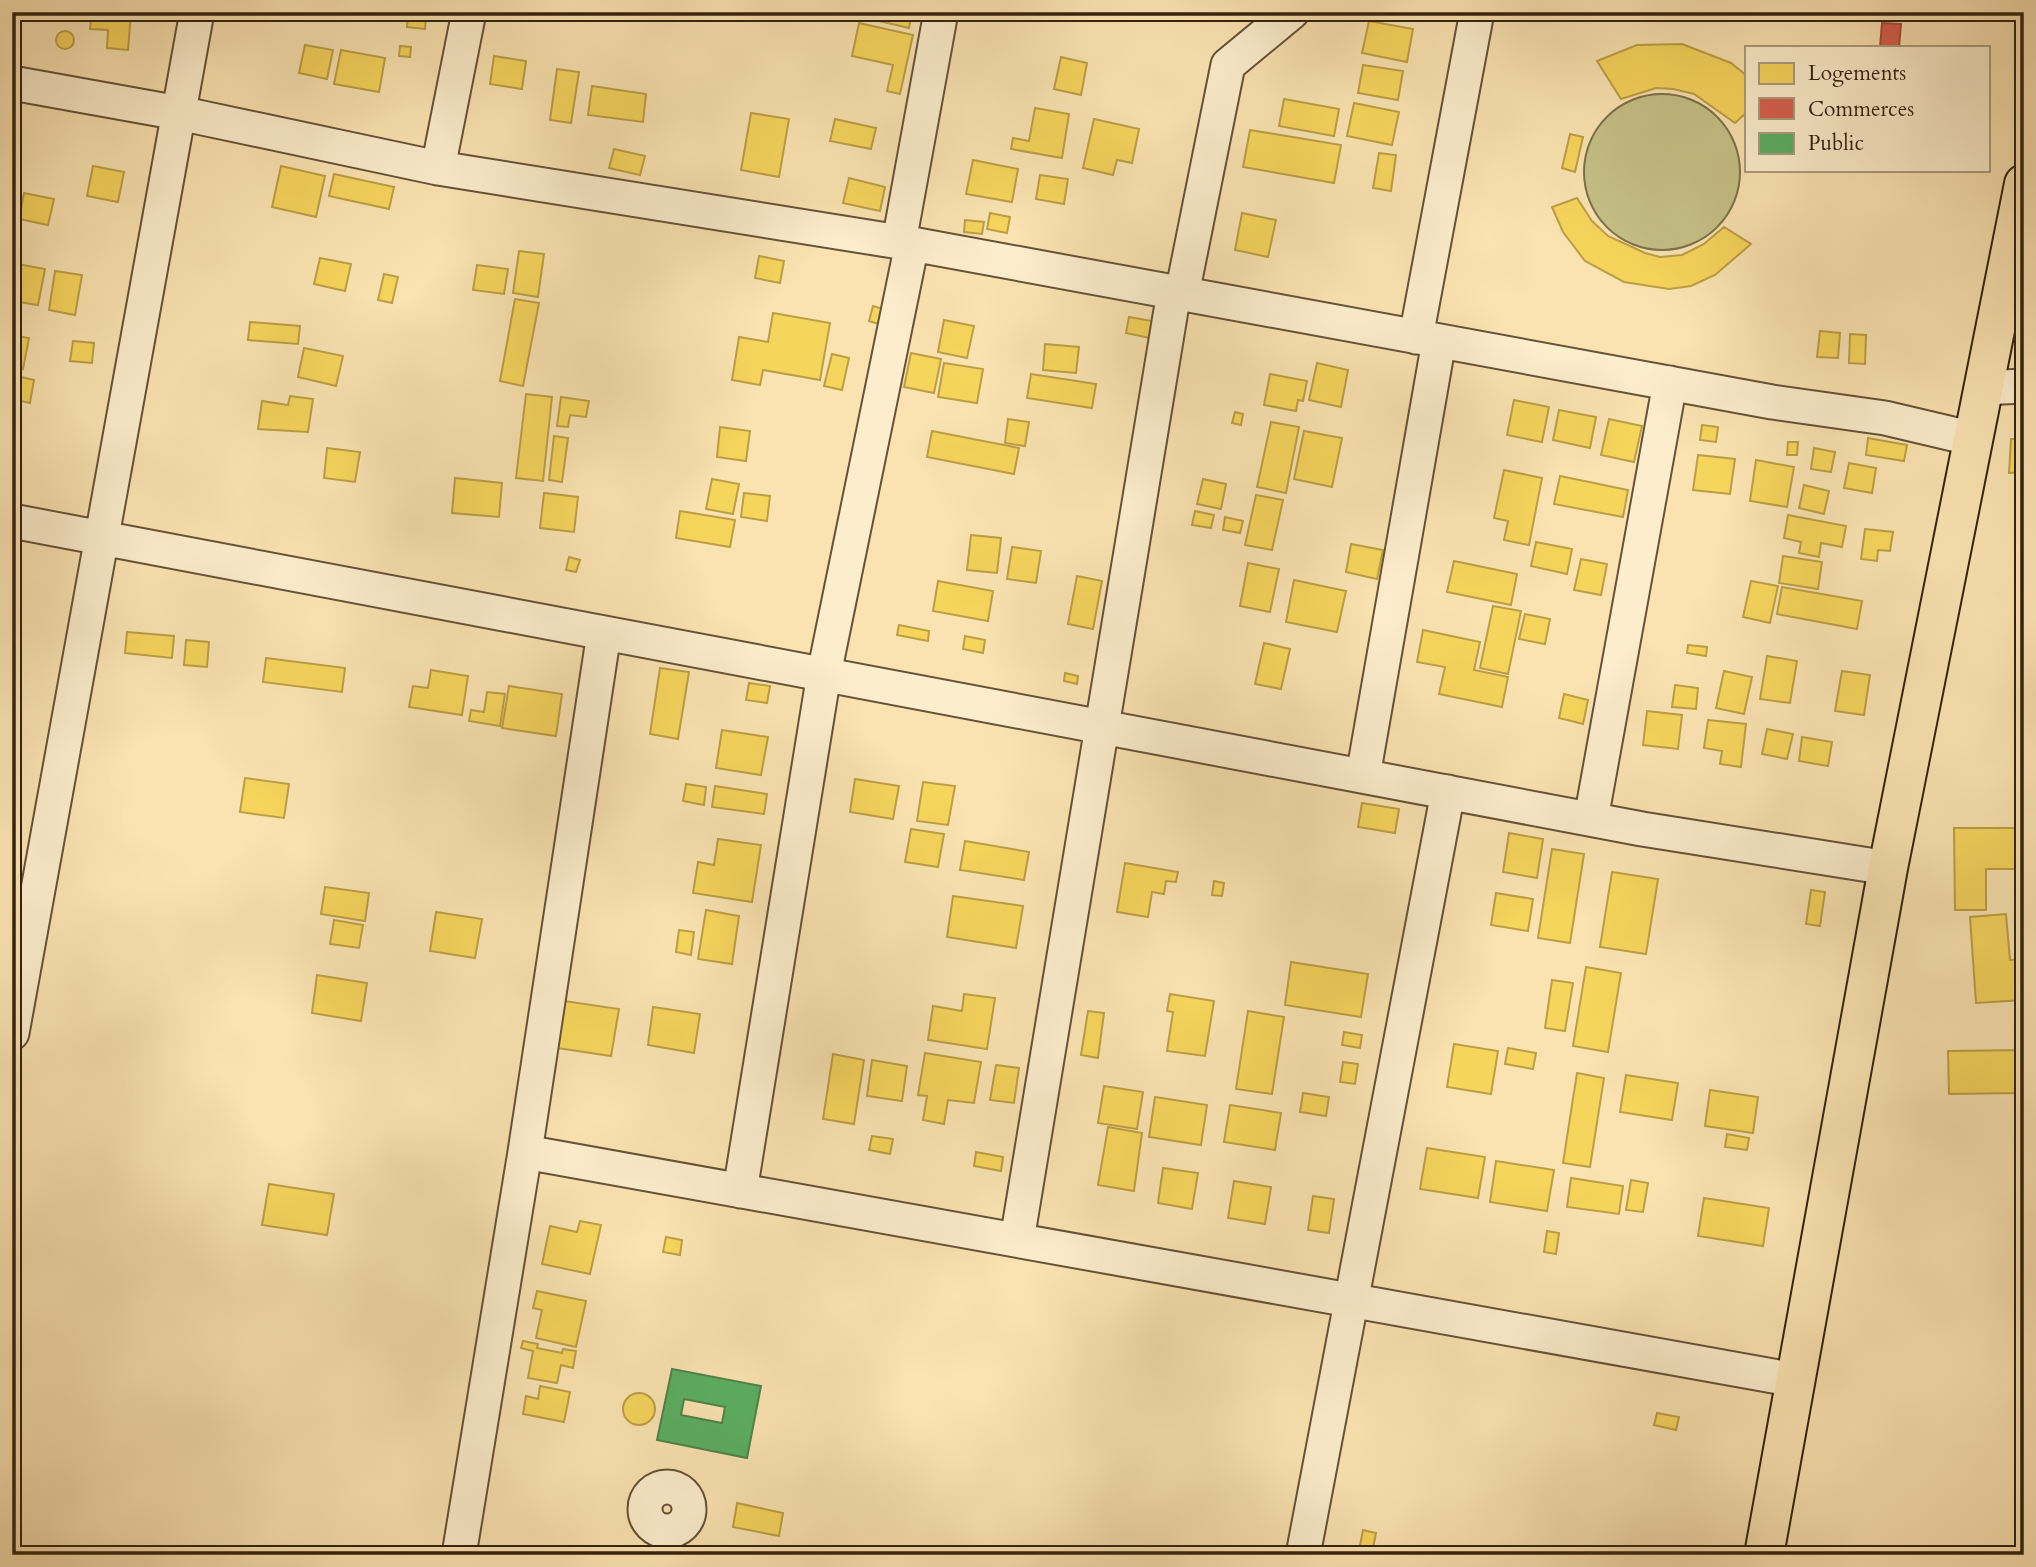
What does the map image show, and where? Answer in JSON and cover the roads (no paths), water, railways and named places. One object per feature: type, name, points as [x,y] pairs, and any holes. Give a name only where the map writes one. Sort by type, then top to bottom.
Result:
[{"type":"main road","points":[[1764,1555],[1888,868],[2024,184]]},
{"type":"street","points":[[12,1033],[197,12]]},
{"type":"street","points":[[438,168],[469,12]]},
{"type":"street","points":[[740,1191],[824,674],[905,243],[941,12]]},
{"type":"street","points":[[1017,1240],[1102,726],[1178,293],[1228,65],[1292,12]]},
{"type":"street","points":[[1363,776],[1477,12]]},
{"type":"street","points":[[12,83],[179,113],[438,168],[905,243],[1670,383],[1885,418],[1974,439]]},
{"type":"street","points":[[1591,819],[1670,383]]},
{"type":"street","points":[[1982,388],[2024,386]]},
{"type":"street","points":[[12,521],[1591,819],[1888,868]]},
{"type":"street","points":[[459,1555],[525,1152],[604,633]]},
{"type":"street","points":[[1303,1555],[1448,792]]},
{"type":"street","points":[[525,1152],[1795,1380]]}]
